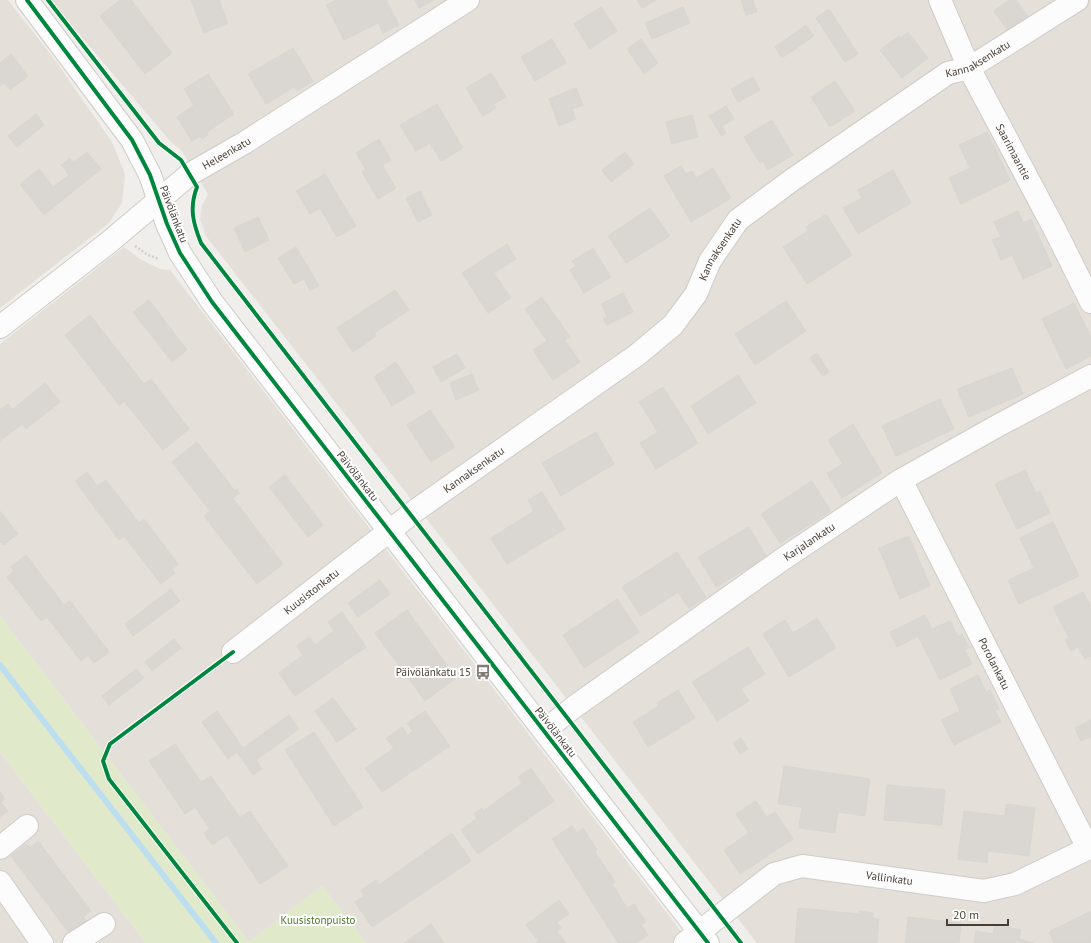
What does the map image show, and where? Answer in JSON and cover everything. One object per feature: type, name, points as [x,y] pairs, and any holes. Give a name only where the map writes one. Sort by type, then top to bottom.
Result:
[{"type":"street","name":"Päivölänkatu","points":[[27,0],[132,140],[150,175],[158,200],[180,253],[212,302],[544,731],[697,939]]},
{"type":"street","name":"Heleenkatu","points":[[0,327],[108,243],[190,174],[244,143],[468,0]]},
{"type":"street","name":"Saarimaantie","points":[[940,0],[969,68],[1055,230],[1091,302]]},
{"type":"street","name":"Kannaksenkatu","points":[[389,530],[637,355],[674,325],[696,294],[710,261],[738,220],[792,180],[948,74],[969,68],[1077,0]]},
{"type":"street","name":"Karjalankatu","points":[[544,731],[574,707],[783,559],[901,480],[1091,376]]},
{"type":"street","name":"Porolankatu","points":[[901,480],[1089,847]]},
{"type":"street","name":"Kuusistonkatu","points":[[233,652],[389,530]]},
{"type":"street","points":[[0,848],[28,826]]},
{"type":"street","name":"Vallinkatu","points":[[697,939],[774,874],[802,866],[984,891],[1015,884],[1089,847]]},
{"type":"street","points":[[0,882],[42,943]]},
{"type":"street","points":[[74,943],[104,924]]},
{"type":"shaded area","points":[[0,0],[8,0],[55,60],[112,142],[125,174],[122,203],[109,223],[0,308]]},
{"type":"shaded area","points":[[50,0],[1091,0],[1091,943],[757,943],[206,236],[200,219],[202,206],[208,194],[182,151],[171,142]]},
{"type":"shaded area","points":[[124,247],[140,259],[160,269],[170,270],[690,943],[366,943],[322,886],[249,942],[0,616],[0,344]]},
{"type":"shaded area","points":[[0,752],[146,943],[0,943]]},
{"type":"green space","name":"Kuusistonpuisto","points":[[0,616],[249,942],[322,886],[366,943],[146,943],[0,752]]},
{"type":"building","points":[[120,0],[131,0],[172,53],[145,74],[100,16]]},
{"type":"building","points":[[191,0],[219,0],[228,23],[204,33]]},
{"type":"building","points":[[337,0],[386,0],[399,25],[383,33],[378,23],[344,40],[326,5]]},
{"type":"building","points":[[415,0],[434,0],[419,8]]},
{"type":"building","points":[[637,0],[656,0],[642,8]]},
{"type":"building","points":[[741,0],[753,0],[757,12],[746,15]]},
{"type":"building","points":[[1009,0],[1016,0],[1029,18],[1009,32],[994,11]]},
{"type":"building","points":[[601,7],[617,31],[590,49],[574,24]]},
{"type":"building","points":[[683,7],[690,23],[652,39],[645,23]]},
{"type":"building","points":[[829,9],[858,54],[845,62],[816,18]]},
{"type":"building","points":[[806,25],[814,36],[782,58],[775,47]]},
{"type":"building","points":[[908,32],[928,58],[902,78],[880,50],[899,36],[901,38]]},
{"type":"building","points":[[552,39],[566,63],[535,81],[521,57]]},
{"type":"building","points":[[641,39],[658,63],[644,74],[627,49]]},
{"type":"building","points":[[293,48],[313,81],[297,91],[294,87],[266,104],[248,74]]},
{"type":"building","points":[[11,54],[28,76],[10,90],[4,83],[0,86],[0,63]]},
{"type":"building","points":[[491,73],[506,97],[494,104],[496,108],[483,116],[466,88]]},
{"type":"building","points":[[208,74],[234,114],[207,132],[208,135],[202,139],[200,136],[192,141],[177,117],[194,105],[184,89]]},
{"type":"building","points":[[753,77],[760,90],[738,102],[731,89]]},
{"type":"building","points":[[835,81],[855,111],[830,127],[811,97]]},
{"type":"building","points":[[576,88],[583,105],[572,109],[576,119],[559,126],[549,99]]},
{"type":"building","points":[[437,104],[463,148],[441,161],[430,143],[416,151],[400,125]]},
{"type":"building","points":[[726,106],[734,119],[722,126],[726,133],[722,136],[709,116]]},
{"type":"building","points":[[36,114],[44,125],[17,147],[8,136]]},
{"type":"building","points":[[692,115],[698,137],[672,144],[666,122]]},
{"type":"building","points":[[772,120],[793,155],[768,170],[763,161],[760,163],[744,137]]},
{"type":"building","points":[[987,132],[1010,180],[961,204],[949,178],[970,168],[959,145]]},
{"type":"building","points":[[379,139],[391,160],[382,165],[396,188],[378,199],[362,172],[366,170],[356,153]]},
{"type":"building","points":[[87,152],[101,169],[44,215],[20,184],[39,169],[53,187],[69,175],[61,165],[70,158],[74,162]]},
{"type":"building","points":[[625,152],[634,164],[611,182],[602,170]]},
{"type":"building","points":[[681,166],[686,174],[692,171],[696,178],[713,168],[731,198],[691,222],[664,176]]},
{"type":"building","points":[[893,170],[911,203],[858,234],[843,208],[862,198],[858,190]]},
{"type":"building","points":[[325,174],[356,226],[337,237],[320,208],[310,214],[296,191]]},
{"type":"building","points":[[420,191],[432,215],[418,222],[406,198]]},
{"type":"building","points":[[650,208],[670,236],[626,263],[608,236]]},
{"type":"building","points":[[1018,211],[1023,223],[1031,219],[1052,266],[1023,279],[1012,255],[1001,260],[992,240],[1001,237],[994,222]]},
{"type":"building","points":[[826,214],[852,255],[807,284],[783,247],[808,231],[806,227]]},
{"type":"building","points":[[258,217],[269,240],[245,252],[234,228]]},
{"type":"building","points":[[507,244],[516,259],[494,273],[511,298],[488,313],[462,273]]},
{"type":"building","points":[[296,247],[319,286],[310,291],[304,279],[294,284],[278,258]]},
{"type":"building","points":[[593,248],[611,277],[584,293],[570,270],[576,266],[572,261]]},
{"type":"building","points":[[395,290],[409,310],[374,333],[376,336],[353,352],[337,328]]},
{"type":"building","points":[[623,293],[633,312],[607,325],[603,319],[608,317],[601,304]]},
{"type":"building","points":[[542,297],[570,337],[565,340],[580,362],[553,380],[533,350],[547,341],[525,309]]},
{"type":"building","points":[[149,300],[187,350],[172,362],[133,312]]},
{"type":"building","points":[[786,301],[806,331],[755,365],[735,334]]},
{"type":"building","points":[[1074,303],[1091,337],[1091,356],[1066,369],[1042,319]]},
{"type":"building","points":[[90,315],[144,384],[151,379],[189,429],[163,450],[124,401],[119,405],[65,335]]},
{"type":"building","points":[[817,353],[829,372],[823,376],[810,358]]},
{"type":"building","points":[[457,354],[465,368],[441,382],[433,367]]},
{"type":"building","points":[[396,362],[415,392],[392,406],[374,377]]},
{"type":"building","points":[[1012,368],[1023,394],[969,417],[957,389]]},
{"type":"building","points":[[472,374],[479,390],[456,400],[450,383]]},
{"type":"building","points":[[738,375],[756,403],[708,434],[691,406]]},
{"type":"building","points":[[45,383],[60,402],[26,429],[22,424],[0,441],[0,410],[8,404],[12,410]]},
{"type":"building","points":[[663,387],[698,443],[656,469],[640,443],[658,432],[639,402]]},
{"type":"building","points":[[940,399],[954,429],[896,456],[882,426]]},
{"type":"building","points":[[430,410],[455,447],[431,462],[407,425]]},
{"type":"building","points":[[853,424],[882,473],[842,498],[827,473],[843,464],[828,440]]},
{"type":"building","points":[[596,432],[614,464],[561,496],[542,463]]},
{"type":"building","points":[[197,442],[235,491],[237,489],[239,493],[233,498],[283,564],[257,584],[204,516],[210,511],[172,462]]},
{"type":"building","points":[[1025,470],[1036,493],[1040,491],[1050,513],[1017,529],[995,484]]},
{"type":"building","points":[[87,472],[97,486],[106,480],[139,523],[144,519],[178,564],[172,569],[175,573],[161,584],[124,536],[119,540],[75,481]]},
{"type":"building","points":[[285,475],[323,525],[308,537],[269,487]]},
{"type":"building","points":[[812,481],[831,511],[780,543],[761,514]]},
{"type":"building","points":[[542,492],[565,529],[507,564],[491,538],[534,511],[528,500]]},
{"type":"building","points":[[0,511],[18,534],[3,545],[0,541]]},
{"type":"building","points":[[1053,522],[1079,576],[1019,604],[1008,580],[1034,568],[1020,538]]},
{"type":"building","points":[[749,527],[767,557],[716,587],[698,557]]},
{"type":"building","points":[[909,536],[930,586],[900,599],[879,548]]},
{"type":"building","points":[[677,552],[706,597],[689,608],[678,592],[641,616],[622,587]]},
{"type":"building","points":[[26,555],[64,605],[70,601],[109,652],[94,663],[88,655],[81,661],[47,617],[41,621],[7,577],[14,571],[11,567]]},
{"type":"building","points":[[380,580],[390,594],[358,617],[348,603]]},
{"type":"building","points":[[171,589],[180,601],[133,636],[125,624]]},
{"type":"building","points":[[1083,592],[1091,607],[1091,656],[1085,659],[1078,647],[1071,651],[1065,640],[1069,638],[1053,607]]},
{"type":"building","points":[[617,599],[639,632],[584,668],[563,635]]},
{"type":"building","points":[[407,610],[456,678],[425,701],[375,633]]},
{"type":"building","points":[[342,612],[366,647],[295,696],[279,673],[303,655],[297,646],[309,637],[315,645],[334,631],[328,622]]},
{"type":"building","points":[[925,615],[932,629],[950,621],[958,637],[962,634],[969,648],[965,650],[972,664],[940,680],[918,636],[897,647],[890,632]]},
{"type":"building","points":[[817,618],[836,648],[789,677],[763,634],[785,620],[793,633]]},
{"type":"building","points":[[174,639],[181,648],[152,671],[145,662]]},
{"type":"building","points":[[748,647],[765,674],[741,689],[749,701],[717,721],[692,682]]},
{"type":"building","points":[[136,669],[144,678],[109,705],[102,696]]},
{"type":"building","points":[[978,675],[986,692],[990,690],[999,709],[995,711],[1001,722],[954,745],[941,720],[960,711],[950,689]]},
{"type":"building","points":[[678,690],[695,718],[648,747],[633,722],[659,706],[657,703]]},
{"type":"building","points":[[333,698],[356,729],[337,742],[315,711]]},
{"type":"building","points":[[217,711],[243,748],[289,715],[299,729],[256,760],[262,769],[253,775],[237,752],[228,759],[202,722]]},
{"type":"building","points":[[425,711],[450,746],[382,792],[365,768],[394,748],[386,738],[402,727],[408,735],[413,731],[407,723]]},
{"type":"building","points":[[1091,720],[1091,737],[1081,741],[1075,728]]},
{"type":"building","points":[[314,732],[363,807],[334,826],[285,750]]},
{"type":"building","points":[[741,738],[748,749],[740,754],[733,743]]},
{"type":"building","points":[[175,744],[201,782],[211,776],[240,818],[250,811],[288,866],[260,884],[227,835],[212,845],[204,833],[210,829],[195,807],[185,814],[149,761]]},
{"type":"building","points":[[784,766],[870,779],[865,816],[838,812],[835,833],[799,828],[802,807],[778,804]]},
{"type":"building","points":[[531,768],[554,801],[478,854],[461,830],[477,818],[474,814],[482,808],[483,811],[522,783],[518,777]]},
{"type":"building","points":[[887,785],[945,790],[942,825],[884,820]]},
{"type":"building","points":[[0,792],[5,799],[1,803],[8,811],[0,817]]},
{"type":"building","points":[[756,801],[767,817],[775,812],[793,839],[740,874],[724,850],[749,833],[736,814]]},
{"type":"building","points":[[1006,804],[1035,808],[1029,856],[988,851],[987,863],[958,859],[964,811],[1005,816]]},
{"type":"building","points":[[572,826],[577,833],[583,828],[597,850],[595,852],[615,882],[612,884],[627,908],[634,904],[646,922],[641,925],[648,935],[636,943],[618,943],[552,839]]},
{"type":"building","points":[[452,833],[471,861],[372,927],[355,902],[364,896],[361,890],[376,880],[379,885]]},
{"type":"building","points":[[38,841],[91,911],[83,917],[86,921],[70,934],[11,856],[27,844],[30,848]]},
{"type":"building","points":[[559,900],[569,914],[557,922],[561,928],[557,931],[566,943],[536,943],[538,941],[526,925]]},
{"type":"building","points":[[798,908],[859,914],[859,911],[873,913],[872,918],[879,919],[877,943],[795,943]]},
{"type":"building","points":[[1091,911],[1091,943],[1054,943],[1049,932]]},
{"type":"building","points":[[908,917],[961,923],[959,943],[905,943]]},
{"type":"building","points":[[431,924],[444,943],[404,943]]},
{"type":"building","points":[[995,925],[1021,930],[1019,939],[1035,943],[974,943],[976,931],[993,934]]},
{"type":"waterway","points":[[0,665],[216,943]]},
{"type":"cycle path","points":[[27,0],[132,140],[150,175],[167,224],[180,253],[212,302],[708,943]]},
{"type":"cycle path","points":[[48,0],[159,143],[181,160],[197,187],[193,202],[193,215],[201,243],[741,943]]},
{"type":"cycle path","points":[[233,652],[110,744],[103,761],[109,779],[237,943]]},
{"type":"place","name":"Päivölänkatu 15","points":[[483,672]]}]
